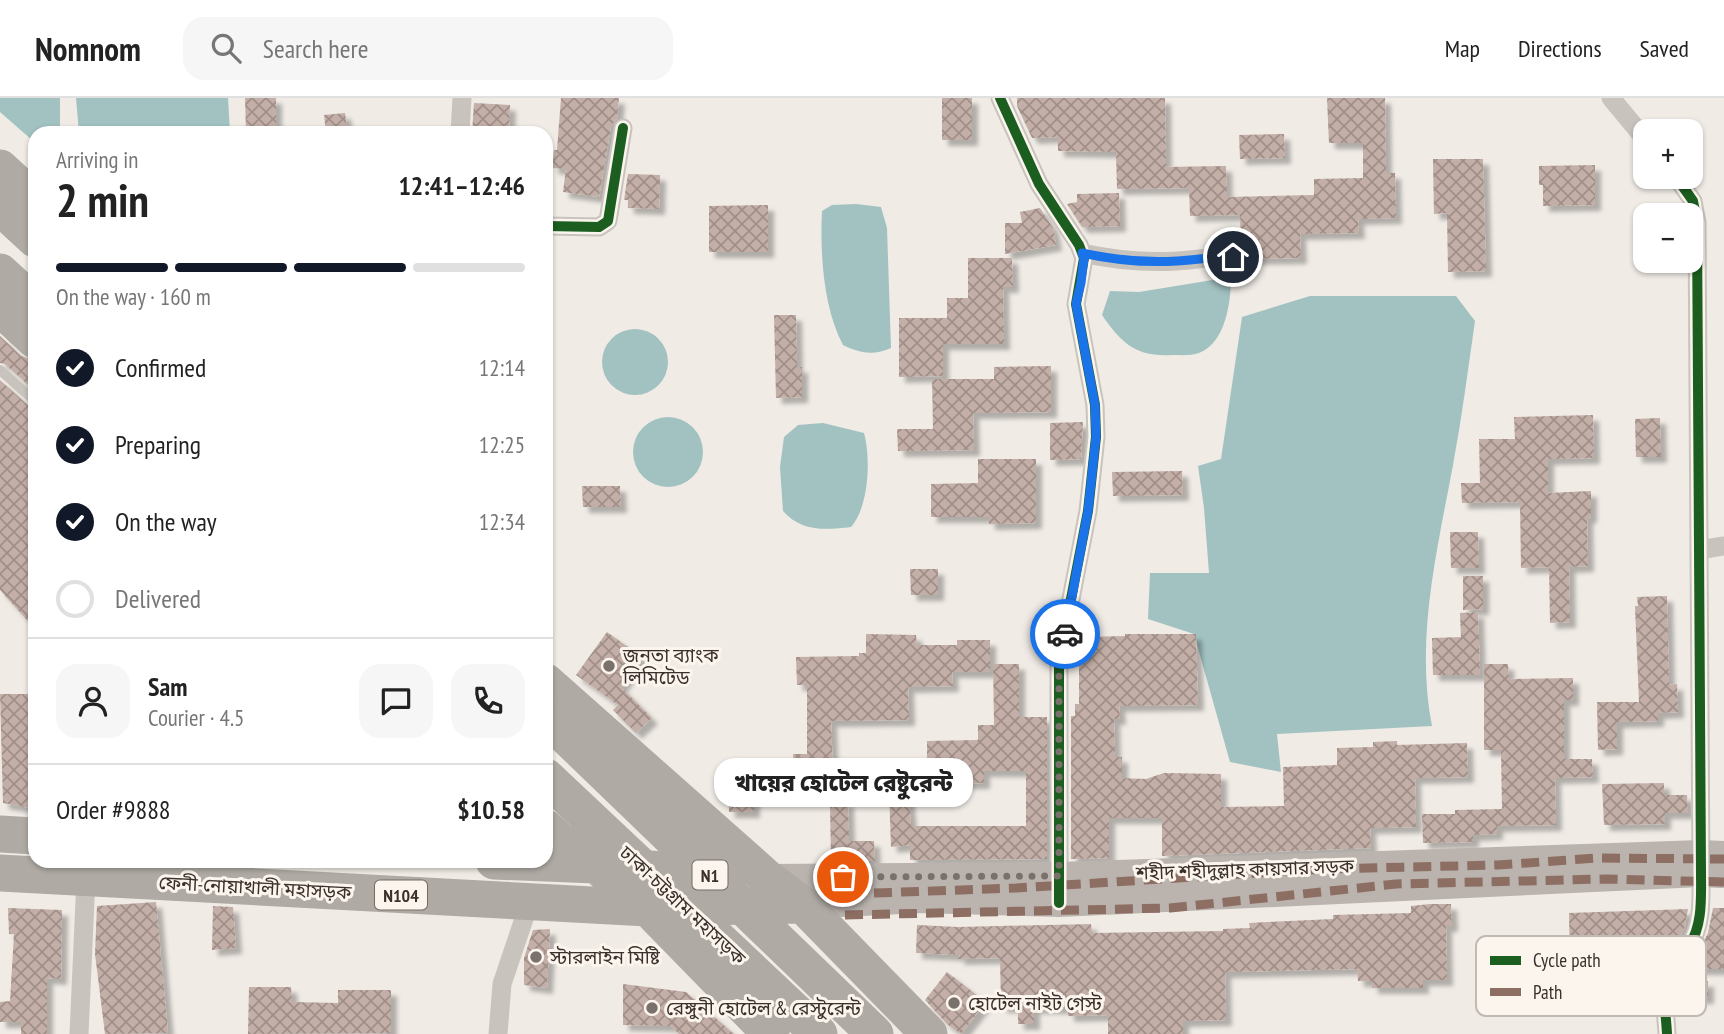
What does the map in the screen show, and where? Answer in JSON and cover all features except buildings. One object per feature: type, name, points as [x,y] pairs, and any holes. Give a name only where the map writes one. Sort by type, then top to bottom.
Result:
[{"type":"highway","points":[[0,167],[28,193]]},
{"type":"highway","points":[[0,207],[28,233]]},
{"type":"highway","points":[[0,272],[28,298]]},
{"type":"highway","points":[[0,308],[28,334]]},
{"type":"highway","points":[[553,688],[766,878],[803,905],[929,1034]]},
{"type":"highway","name":"ঢাকা-চট্টগ্রাম মহাসড়ক","points":[[553,724],[875,1034]]},
{"type":"highway","name":"ঢাকা-চট্টগ্রাম মহাসড়ক","points":[[553,784],[819,1034]]},
{"type":"highway","points":[[0,834],[28,836]]},
{"type":"highway","points":[[553,834],[596,864],[649,908],[771,1034]]},
{"type":"highway","name":"N104","points":[[553,863],[766,878]]},
{"type":"highway","name":"ফেনী-নোয়াখালী মহাসড়ক","points":[[0,873],[649,908],[803,905]]},
{"type":"main road","name":"শহীদ শহীদুল্লাহ কায়সার সড়ক","points":[[803,905],[1059,889],[1712,864]]},
{"type":"main road","name":"শহীদ শহীদুল্লাহ কায়সার সড়ক","points":[[766,878],[1059,889]]},
{"type":"street","points":[[460,126],[462,98]]},
{"type":"street","points":[[1000,98],[1039,184],[1079,245],[1084,258],[1076,304],[1095,405],[1096,437],[1088,511],[1059,662],[1059,889]]},
{"type":"street","points":[[1611,98],[1633,125]]},
{"type":"street","points":[[553,226],[599,227],[608,221],[623,128]]},
{"type":"street","points":[[1684,189],[1693,201],[1697,223],[1699,550],[1712,864],[1696,936]]},
{"type":"street","points":[[1082,253],[1109,259],[1142,261],[1233,257]]},
{"type":"street","points":[[1699,550],[1724,546]]},
{"type":"street","points":[[79,1034],[86,878]]},
{"type":"street","points":[[498,1034],[502,984],[530,901]]},
{"type":"street","points":[[1666,1016],[1667,1034]]},
{"type":"lane","points":[[0,370],[28,395]]},
{"type":"water","points":[[0,98],[60,98],[60,126],[28,126],[28,136],[0,112]]},
{"type":"water","points":[[76,98],[228,98],[230,126],[78,126]]},
{"type":"water","points":[[832,205],[881,207],[887,228],[891,348],[873,353],[861,352],[843,345],[831,314],[824,280],[822,211]]},
{"type":"water","points":[[1231,277],[1228,309],[1221,331],[1208,348],[1196,354],[1159,355],[1139,351],[1123,341],[1102,315],[1110,291],[1139,292]]},
{"type":"water","points":[[1310,296],[1456,296],[1475,321],[1430,595],[1426,661],[1432,726],[1277,734],[1281,772],[1230,762],[1194,634],[1148,619],[1150,573],[1209,573],[1198,466],[1221,459],[1242,317]]},
{"type":"water","points":[[635,329],[648,332],[658,339],[665,349],[668,362],[665,375],[658,385],[648,392],[635,395],[622,392],[612,385],[605,375],[602,362],[605,349],[612,339],[622,332]]},
{"type":"water","points":[[668,417],[693,427],[703,452],[693,477],[668,487],[643,477],[633,452],[643,427]]},
{"type":"water","points":[[823,423],[864,433],[867,482],[862,507],[851,527],[814,528],[798,523],[783,511],[780,467],[784,437],[798,425]]},
{"type":"marked path","points":[[847,894],[1016,888],[1324,869],[1498,865],[1598,858],[1724,859]]},
{"type":"marked path","points":[[845,915],[1170,908],[1396,884],[1605,879],[1724,882]]},
{"type":"cycle path","points":[[1000,98],[1039,184],[1079,245],[1084,258],[1076,304],[1095,405],[1096,437],[1088,511],[1059,661],[1059,903]]},
{"type":"cycle path","points":[[553,226],[599,227],[608,221],[623,128]]},
{"type":"cycle path","points":[[1684,189],[1693,201],[1697,223],[1701,892],[1695,936]]},
{"type":"cycle path","points":[[1665,1016],[1667,1034]]},
{"type":"way so far","points":[[843,877],[1059,876],[1059,662],[1065,634]]},
{"type":"place","name":"জনতা ব্যাংক লিমিটেড","points":[[609,666]]},
{"type":"place","name":"খায়ের হোটেল রেষ্টুরেন্ট","points":[[843,877]]},
{"type":"place","name":"স্টারলাইন মিষ্টি","points":[[536,957]]},
{"type":"place","name":"হোটেল নাইট গেস্ট","points":[[954,1003]]},
{"type":"place","name":"রেঙ্গুনী হোটেল & রেস্টুরেন্ট","points":[[652,1008]]},
{"type":"route","points":[[1065,634],[1088,511],[1096,437],[1095,405],[1076,304],[1084,258],[1082,253],[1109,259],[1142,261],[1233,257]]}]
